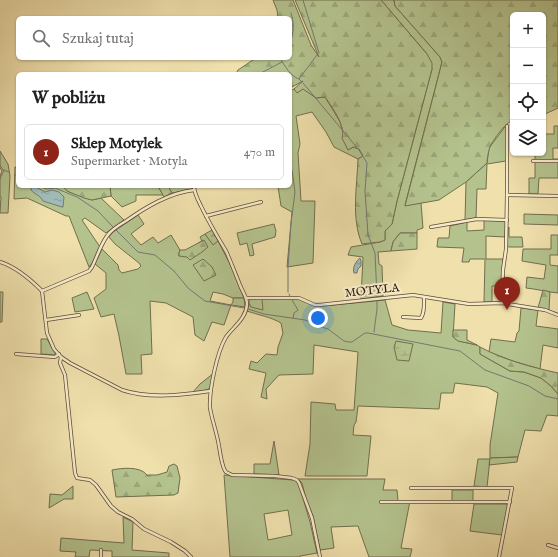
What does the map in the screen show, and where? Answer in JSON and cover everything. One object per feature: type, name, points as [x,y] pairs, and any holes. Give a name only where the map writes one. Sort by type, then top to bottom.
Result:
[{"type":"street","points":[[502,303],[507,220],[507,126]]},
{"type":"street","points":[[533,161],[558,161]]},
{"type":"street","points":[[42,291],[88,271],[94,264],[107,236],[114,229],[141,210],[160,200],[194,190],[206,216],[231,262],[246,298],[247,304],[244,316],[228,335],[223,345],[210,391],[210,410],[224,470],[232,475],[275,476],[297,480],[312,518],[320,557]]},
{"type":"street","points":[[507,195],[558,196]]},
{"type":"street","points":[[206,216],[261,202]]},
{"type":"street","points":[[431,228],[477,220],[507,220]]},
{"type":"street","points":[[0,262],[20,272],[42,291],[47,334],[50,342],[60,356],[70,363],[130,393],[181,395],[210,391]]},
{"type":"street","name":"MOTYLA","points":[[246,298],[299,298],[315,305],[319,305],[413,295],[469,304],[502,303],[545,310],[558,314]]},
{"type":"street","points":[[403,317],[421,318],[424,297]]},
{"type":"street","points":[[46,320],[79,315]]},
{"type":"street","points":[[16,354],[60,356]]},
{"type":"street","points":[[60,356],[60,363],[65,375],[75,473],[77,478],[90,480],[96,484],[111,506],[118,512],[144,529],[171,542],[191,557]]},
{"type":"street","points":[[411,488],[512,488],[499,557]]},
{"type":"street","points":[[381,502],[510,502]]},
{"type":"street","points":[[548,545],[558,548]]},
{"type":"street","points":[[101,550],[101,557]]},
{"type":"green space","points":[[273,0],[293,0],[311,45],[319,57],[295,0],[381,0],[427,54],[432,63],[432,69],[392,224],[385,231],[385,240],[362,244],[357,224],[356,202],[358,159],[363,156],[359,149],[353,147],[348,150],[342,138],[343,133],[340,122],[335,111],[325,97],[316,98],[303,89],[297,93],[294,89],[303,81],[292,87],[292,72],[237,72],[253,60],[292,60],[292,16],[278,16]]},
{"type":"green space","points":[[381,0],[394,0],[395,6],[440,57],[442,62],[405,205],[421,203],[423,228],[417,230],[417,233],[400,233],[393,242],[391,251],[378,252],[379,264],[382,266],[383,296],[361,299],[363,257],[348,255],[351,247],[385,240],[385,231],[392,224],[432,69],[427,54]]},
{"type":"green space","points":[[394,0],[558,0],[558,108],[546,114],[546,12],[510,12],[510,122],[492,143],[489,150],[487,163],[466,182],[439,200],[405,206],[442,62],[440,57],[395,6]]},
{"type":"green space","points":[[303,88],[316,98],[325,97],[340,122],[348,150],[353,147],[359,149],[363,156],[358,159],[334,147],[326,132],[312,112],[296,116],[300,144],[298,153],[301,201],[315,201],[313,263],[287,267],[292,212],[281,206],[278,188],[292,188],[292,90],[294,89],[297,92]]},
{"type":"green space","points":[[507,124],[506,161],[487,164],[486,189],[477,189],[476,218],[465,220],[466,182],[487,163],[489,148]]},
{"type":"green space","points":[[554,126],[558,126],[558,148],[553,148],[553,159],[558,159],[558,178],[539,178],[538,194],[529,194],[529,178],[535,178],[535,156],[546,156],[546,134],[554,134]]},
{"type":"green space","points":[[0,151],[8,164],[10,176],[8,213],[0,213],[0,176],[2,171],[0,168]]},
{"type":"green space","points":[[16,167],[16,188],[65,188],[67,191],[92,200],[101,198],[124,220],[106,233],[85,218],[82,220],[100,247],[89,267],[69,216],[27,198],[14,199]]},
{"type":"green space","points":[[65,188],[110,188],[111,196],[92,200],[67,191]]},
{"type":"green space","points":[[110,188],[159,188],[163,195],[136,195],[136,201],[122,207],[111,196]]},
{"type":"green space","points":[[159,188],[169,188],[172,193],[164,197]]},
{"type":"green space","points":[[169,188],[193,189],[172,193]]},
{"type":"green space","points":[[524,214],[558,215],[558,225],[524,224]]},
{"type":"green space","points":[[138,215],[144,224],[131,234],[141,245],[153,237],[158,243],[171,235],[180,250],[179,256],[202,241],[200,237],[205,234],[213,244],[218,241],[231,266],[244,298],[233,298],[213,292],[210,301],[231,305],[224,325],[212,322],[204,341],[195,335],[193,317],[166,303],[150,301],[152,354],[141,355],[142,374],[126,374],[114,314],[101,317],[94,298],[106,289],[106,273],[95,264],[102,249],[118,265],[119,270],[122,273],[138,269],[141,266],[109,237],[113,232]]},
{"type":"green space","points":[[484,220],[506,222],[505,237],[486,236],[486,259],[503,259],[501,286],[492,286],[492,302],[484,302],[485,259],[470,259],[469,262],[462,262],[464,248],[437,247],[438,238],[449,238],[450,226],[467,222],[467,231],[484,230]]},
{"type":"green space","points":[[274,224],[276,231],[275,237],[252,244],[254,255],[250,256],[247,243],[240,245],[237,233]]},
{"type":"green space","points":[[509,227],[509,237],[522,237],[523,247],[507,246]]},
{"type":"green space","points":[[212,230],[218,241],[213,245],[205,234]]},
{"type":"green space","points":[[400,233],[417,233],[417,249],[391,251],[393,242]]},
{"type":"green space","points":[[551,235],[558,235],[558,255],[550,255],[550,265],[558,266],[558,293],[526,288],[527,277],[544,279],[546,265],[522,261],[523,249],[551,249]]},
{"type":"green space","points":[[204,240],[208,247],[190,260],[187,257],[179,256],[180,250],[185,250]]},
{"type":"green space","points":[[203,259],[212,267],[216,275],[204,281],[193,265]]},
{"type":"green space","points":[[543,290],[550,292],[549,310],[538,308]]},
{"type":"green space","points":[[0,292],[3,292],[2,322],[0,322]]},
{"type":"green space","points":[[87,292],[94,309],[75,312],[72,298]]},
{"type":"green space","points":[[233,298],[244,298],[245,307],[231,305]]},
{"type":"green space","points":[[251,299],[262,299],[263,310],[251,307],[249,301]]},
{"type":"green space","points":[[262,299],[297,299],[304,300],[315,306],[385,300],[392,325],[408,330],[441,333],[443,302],[455,304],[453,337],[459,341],[477,345],[480,347],[480,354],[510,371],[524,372],[541,378],[558,394],[558,416],[547,415],[541,431],[525,430],[518,457],[490,458],[490,445],[498,393],[487,387],[455,383],[453,393],[441,393],[439,409],[358,406],[353,435],[371,436],[367,476],[305,476],[310,444],[311,402],[335,404],[336,410],[354,410],[358,352],[314,345],[313,374],[279,375],[266,389],[267,399],[261,397],[266,373],[249,369],[251,361],[257,363],[266,354],[277,355],[283,333],[281,323],[247,311],[249,303],[251,307]]},
{"type":"green space","points":[[521,308],[538,310],[536,326],[558,329],[558,348],[543,345],[540,369],[489,352],[491,339],[515,342],[519,331]]},
{"type":"green space","points":[[453,330],[467,330],[467,340],[477,345],[458,341],[453,337]]},
{"type":"green space","points":[[41,339],[47,339],[56,355],[41,354]]},
{"type":"green space","points":[[396,341],[413,344],[409,361],[397,360],[394,347]]},
{"type":"green space","points":[[480,347],[518,363],[558,373],[558,394],[541,378],[524,372],[510,371],[480,354]]},
{"type":"green space","points":[[214,373],[210,388],[207,390],[193,392],[200,384]]},
{"type":"green space","points":[[274,441],[279,475],[254,474],[254,464],[270,464]]},
{"type":"green space","points":[[518,457],[517,462],[489,465],[490,458]]},
{"type":"green space","points":[[478,459],[490,459],[487,487],[474,486]]},
{"type":"green space","points":[[174,464],[177,466],[180,478],[178,493],[174,495],[116,497],[112,470],[131,468],[140,470],[147,475],[157,475],[167,472],[169,466]]},
{"type":"green space","points":[[224,475],[296,481],[299,485],[310,522],[317,553],[300,557],[230,557]],"holes":[[[288,510],[292,535],[268,540],[264,514]]]},
{"type":"green space","points":[[298,479],[385,479],[383,490],[397,490],[398,501],[410,501],[401,548],[412,549],[410,557],[369,557],[358,526],[331,527],[334,548],[320,550],[313,516],[306,499],[302,483]]},
{"type":"green space","points":[[73,486],[73,499],[64,499],[49,508],[50,494],[62,495]]},
{"type":"green space","points":[[452,490],[473,490],[473,501],[452,501]]},
{"type":"green space","points":[[474,504],[508,505],[502,535],[470,531]]},
{"type":"green space","points":[[123,517],[133,522],[132,550],[169,553],[169,557],[112,557],[112,551],[90,550],[89,557],[75,557],[76,552],[60,551],[61,538],[124,543]]},
{"type":"water","points":[[31,188],[38,188],[45,192],[52,190],[59,192],[64,197],[63,207],[43,201],[31,190]]},
{"type":"water","points":[[360,258],[361,266],[357,273],[354,273],[355,265]]},
{"type":"waterway","points":[[303,0],[319,53]]},
{"type":"waterway","points":[[292,16],[292,36]]},
{"type":"waterway","points":[[301,81],[299,79],[317,55]]},
{"type":"waterway","points":[[281,60],[289,72]]},
{"type":"waterway","points":[[263,72],[282,62]]},
{"type":"waterway","points":[[292,75],[299,79]]},
{"type":"waterway","points":[[303,83],[359,150],[367,163],[365,191],[368,235],[375,253],[377,297]]},
{"type":"waterway","points":[[0,165],[3,170],[9,172]]},
{"type":"waterway","points":[[0,179],[4,170]]},
{"type":"waterway","points":[[288,292],[291,223],[295,192],[292,170]]},
{"type":"waterway","points":[[44,188],[55,188]]},
{"type":"waterway","points":[[55,188],[77,197],[98,211],[113,227]]},
{"type":"waterway","points":[[116,230],[138,252],[155,255],[174,271],[189,289],[205,301],[244,308]]},
{"type":"waterway","points":[[292,300],[298,310],[294,313],[293,318]]},
{"type":"waterway","points":[[374,332],[377,301]]},
{"type":"waterway","points":[[248,309],[264,314],[305,320],[328,329],[344,341],[349,342],[352,342],[365,333],[368,333],[460,351],[485,370],[529,386],[545,396],[558,399]]},
{"type":"place","name":"Sklep Motylek","points":[[507,310]]}]
